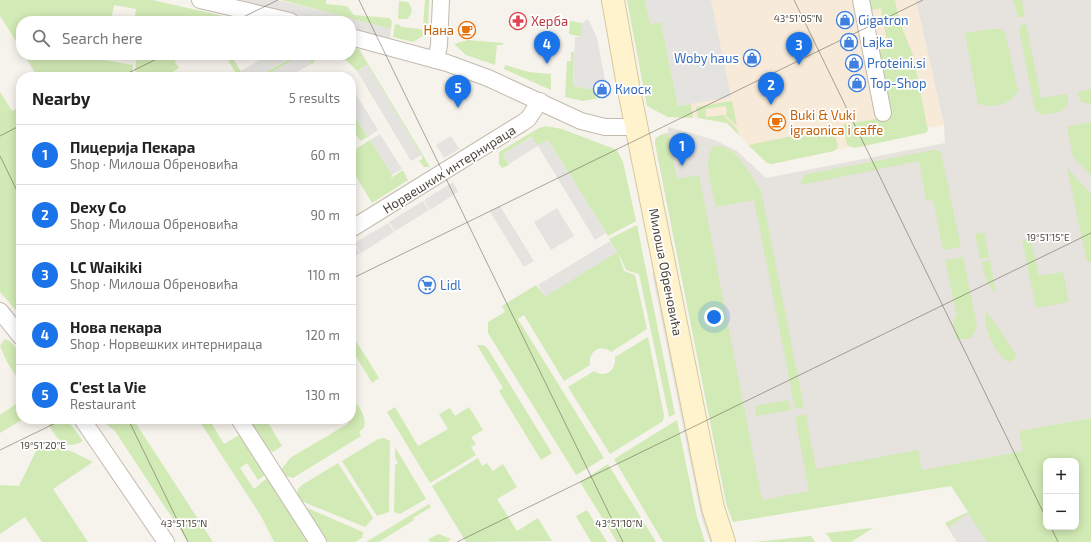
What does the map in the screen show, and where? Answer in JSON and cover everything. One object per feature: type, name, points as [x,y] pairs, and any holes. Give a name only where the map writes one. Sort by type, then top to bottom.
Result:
[{"type":"street","points":[[200,0],[269,16]]},
{"type":"street","points":[[436,60],[439,45],[441,0]]},
{"type":"street","name":"Милоша Обреновића","points":[[613,0],[636,126],[713,508],[724,542]]},
{"type":"street","points":[[861,0],[883,113]]},
{"type":"street","points":[[356,37],[436,60],[488,78],[592,124],[608,127],[636,126]]},
{"type":"street","name":"Норвешких интернираца","points":[[356,226],[528,119],[540,101]]},
{"type":"street","points":[[0,311],[16,331]]},
{"type":"street","points":[[85,424],[166,542]]},
{"type":"street","points":[[242,424],[318,542]]},
{"type":"shaded area","points":[[229,0],[277,0],[343,16],[298,16]]},
{"type":"shaded area","points":[[627,0],[916,0],[944,125],[928,128],[925,133],[767,163],[727,123],[698,118],[668,117],[647,106]]},
{"type":"shaded area","points":[[645,0],[711,0],[731,97],[678,106],[661,22],[650,24]]},
{"type":"shaded area","points":[[916,0],[1091,0],[1091,418],[1019,431],[1023,451],[727,507],[655,139],[661,134],[668,133],[668,127],[715,140],[737,151],[766,178],[945,143],[944,125]]},
{"type":"shaded area","points":[[588,19],[597,38],[606,84],[600,85],[599,92],[596,90],[573,86],[575,37],[581,37],[582,23]]},
{"type":"shaded area","points":[[356,20],[391,29],[390,39],[356,30]]},
{"type":"shaded area","points":[[260,60],[286,60],[266,72],[240,71]]},
{"type":"shaded area","points":[[293,60],[309,60],[311,64],[297,72],[272,72]]},
{"type":"shaded area","points":[[367,65],[421,155],[411,161],[357,71]]},
{"type":"shaded area","points":[[356,94],[378,130],[368,137],[356,118]]},
{"type":"shaded area","points":[[380,134],[402,169],[392,175],[370,140]]},
{"type":"shaded area","points":[[451,136],[459,149],[444,158],[436,145]]},
{"type":"shaded area","points":[[532,137],[538,146],[509,164],[503,154]]},
{"type":"shaded area","points":[[548,140],[606,233],[595,240],[538,146]]},
{"type":"shaded area","points":[[453,182],[458,192],[430,210],[424,200]]},
{"type":"shaded area","points":[[423,201],[429,210],[395,231],[389,222]]},
{"type":"shaded area","points":[[500,206],[534,261],[524,267],[490,212]]},
{"type":"shaded area","points":[[557,208],[574,236],[551,250],[534,222]]},
{"type":"shaded area","points":[[388,223],[394,232],[361,253],[356,242]]},
{"type":"shaded area","points":[[610,241],[617,252],[545,297],[538,285]]},
{"type":"shaded area","points":[[356,247],[360,253],[356,256]]},
{"type":"shaded area","points":[[658,272],[715,542],[710,542],[701,516],[652,273]]},
{"type":"shaded area","points":[[968,513],[987,542],[957,542],[948,528]]},
{"type":"green space","points":[[0,0],[152,0],[224,16],[135,16],[136,9],[114,5],[112,16],[16,16],[16,41],[0,16]]},
{"type":"green space","points":[[281,0],[326,0],[326,4],[347,6],[354,15],[389,18],[392,21],[391,29],[356,20],[356,16],[342,16]]},
{"type":"green space","points":[[425,0],[429,0],[428,29],[423,28]]},
{"type":"green space","points":[[627,0],[645,0],[650,24],[661,22],[678,106],[691,104],[693,118],[668,117],[647,106]]},
{"type":"green space","points":[[866,0],[895,0],[899,20],[913,55],[928,131],[925,133],[855,148],[847,145],[843,125],[880,118],[876,51],[888,48],[881,8],[868,11]]},
{"type":"green space","points":[[1013,0],[1022,0],[1025,17],[1018,17]]},
{"type":"green space","points":[[399,1],[408,2],[411,7],[412,11],[407,19],[398,19]]},
{"type":"green space","points":[[570,21],[582,23],[582,37],[569,34]]},
{"type":"green space","points":[[395,24],[400,25],[401,27],[420,29],[428,33],[413,42],[393,37]]},
{"type":"green space","points":[[1026,24],[1041,98],[1067,94],[1068,105],[1062,111],[1043,115],[1036,111],[1019,29],[1021,25]]},
{"type":"green space","points":[[1000,29],[1005,32],[1018,91],[1006,103],[996,106],[978,104],[965,33]]},
{"type":"green space","points":[[468,40],[503,43],[503,45],[497,45],[495,65],[466,55],[454,44]]},
{"type":"green space","points":[[356,48],[359,49],[430,167],[424,167],[419,161],[423,158],[367,65],[357,71],[346,60],[356,60]]},
{"type":"green space","points":[[571,52],[574,52],[573,86],[596,90],[603,93],[599,98],[583,101],[565,97],[567,61],[571,61]]},
{"type":"green space","points":[[27,60],[104,60],[133,65],[132,72],[35,72]]},
{"type":"green space","points":[[136,60],[176,60],[175,62],[179,68],[174,72],[135,71]]},
{"type":"green space","points":[[228,60],[234,60],[241,72],[235,72]]},
{"type":"green space","points":[[288,60],[293,60],[272,72],[266,72]]},
{"type":"green space","points":[[309,60],[315,60],[312,65]]},
{"type":"green space","points":[[505,65],[529,72],[551,74],[551,90],[504,69]]},
{"type":"green space","points":[[1091,89],[1091,104],[1081,102],[1077,92]]},
{"type":"green space","points":[[0,92],[12,111],[16,109],[16,310],[0,292]]},
{"type":"green space","points":[[732,101],[737,126],[725,115],[727,114],[726,106],[706,109],[706,117],[723,115],[737,129],[739,135],[727,123],[698,118],[696,107]]},
{"type":"green space","points":[[356,118],[368,137],[360,141],[356,134]]},
{"type":"green space","points":[[1091,122],[1091,176],[1073,157],[1067,127]]},
{"type":"green space","points":[[546,126],[562,129],[617,150],[623,162],[636,221],[608,236],[548,140],[538,146],[531,137],[503,154],[509,165],[502,168],[499,164],[499,152],[539,128]]},
{"type":"green space","points":[[833,128],[838,147],[834,151],[772,164],[767,163],[748,145]]},
{"type":"green space","points":[[668,133],[677,179],[699,175],[762,500],[809,491],[795,417],[806,414],[816,469],[918,450],[922,470],[1023,451],[1019,431],[1091,418],[1091,542],[987,542],[968,514],[948,528],[945,523],[968,512],[951,486],[733,522],[727,507],[655,143],[657,137]]},
{"type":"green space","points":[[370,140],[392,175],[391,178],[403,170],[408,180],[372,203],[356,176],[356,149]]},
{"type":"green space","points":[[714,146],[721,146],[732,151],[740,159],[761,190],[804,407],[795,409],[754,200],[716,207],[708,167],[710,152]]},
{"type":"green space","points":[[938,150],[941,153],[961,247],[943,250],[933,200],[926,201],[919,161],[801,185],[801,180],[805,175],[812,173]]},
{"type":"green space","points":[[1067,168],[1091,194],[1091,262],[1087,262]]},
{"type":"green space","points":[[637,225],[675,414],[669,417],[639,274],[626,270],[618,252],[624,271],[635,275],[647,329],[611,352],[603,348],[596,350],[591,356],[590,365],[564,381],[524,315],[518,319],[604,458],[576,475],[488,333],[488,322],[505,312],[502,306],[536,285],[545,296],[617,252],[609,239]]},
{"type":"green space","points":[[984,232],[989,257],[980,259],[975,234]]},
{"type":"green space","points":[[1031,239],[1039,276],[1063,272],[1069,302],[1036,308],[1022,240]]},
{"type":"green space","points":[[963,257],[977,326],[972,337],[967,339],[956,339],[953,320],[957,316],[945,260]]},
{"type":"green space","points":[[990,260],[996,294],[988,283],[982,262]]},
{"type":"green space","points":[[986,312],[1016,354],[1011,361],[1008,362],[1003,358],[994,346],[986,325]]},
{"type":"green space","points":[[648,337],[664,415],[663,421],[610,454],[568,387],[594,371],[606,374],[614,366],[615,357]]},
{"type":"green space","points":[[5,339],[11,342],[16,349],[16,376],[7,362],[0,346]]},
{"type":"green space","points":[[356,341],[379,378],[372,383],[356,356]]},
{"type":"green space","points":[[477,345],[483,345],[488,349],[552,453],[541,460],[499,391],[503,388]]},
{"type":"green space","points":[[789,400],[791,410],[756,416],[755,406]]},
{"type":"green space","points":[[16,404],[16,423],[0,433],[0,415]]},
{"type":"green space","points":[[356,404],[360,408],[364,416],[365,424],[364,428],[359,432],[361,436],[293,478],[285,476],[281,470],[290,458],[347,424],[356,424]]},
{"type":"green space","points":[[395,407],[418,446],[448,429],[439,414],[450,408],[455,416],[469,407],[483,430],[471,437],[476,444],[471,447],[476,455],[430,483],[387,412]]},
{"type":"green space","points":[[677,420],[697,517],[705,542],[663,542],[614,459]]},
{"type":"green space","points":[[48,424],[71,424],[83,441],[70,445],[64,443],[56,436]]},
{"type":"green space","points":[[106,424],[136,424],[213,542],[188,542],[115,431]]},
{"type":"green space","points":[[201,424],[212,424],[224,444],[241,434],[266,474],[258,480],[247,463],[240,468],[254,489],[268,477],[309,542],[274,542],[261,516]]},
{"type":"green space","points":[[249,424],[269,424],[282,446],[273,452],[267,450]]},
{"type":"green space","points":[[384,438],[390,441],[389,512],[377,516],[342,461],[378,439]]},
{"type":"green space","points":[[48,445],[73,452],[93,462],[53,489],[88,542],[42,542],[25,517],[0,534],[0,485],[19,486],[37,449]]},
{"type":"green space","points":[[395,447],[426,499],[400,514],[394,512],[395,465],[398,463],[395,457]]},
{"type":"green space","points":[[478,458],[482,466],[487,463],[493,471],[503,464],[517,487],[497,499],[517,531],[538,518],[552,541],[466,542],[432,486]]},
{"type":"green space","points":[[338,463],[373,518],[365,527],[301,501],[297,496],[298,489],[302,485]]},
{"type":"green space","points":[[608,464],[656,542],[617,542],[580,482]]},
{"type":"green space","points":[[429,504],[431,507],[413,518],[414,520],[379,542],[366,542]]},
{"type":"green space","points":[[305,507],[363,532],[362,538],[355,542],[326,542]]},
{"type":"green space","points":[[587,510],[607,542],[591,542],[576,516]]},
{"type":"green space","points":[[873,528],[851,542],[832,542],[826,533]]},
{"type":"green space","points":[[439,534],[451,539],[447,542],[430,542],[428,539]]},
{"type":"green space","points":[[811,536],[815,542],[755,542]]},
{"type":"place","name":"Gigatron","points":[[845,20]]},
{"type":"place","name":"Херба","points":[[518,21]]},
{"type":"place","name":"Нана","points":[[467,30]]},
{"type":"place","name":"Lajka","points":[[849,42]]},
{"type":"place","name":"Woby haus","points":[[752,58]]},
{"type":"place","name":"Proteini.si","points":[[854,63]]},
{"type":"place","name":"Нова пекара","points":[[547,64]]},
{"type":"place","name":"LC Waikiki","points":[[799,65]]},
{"type":"place","name":"Top-Shop","points":[[857,83]]},
{"type":"place","name":"Киоск","points":[[602,89]]},
{"type":"place","name":"Dexy Co","points":[[771,105]]},
{"type":"place","name":"C'est la Vie","points":[[458,108]]},
{"type":"place","name":"Buki & Vuki igraonica i caffe","points":[[777,122]]},
{"type":"place","name":"Пицерија Пекара","points":[[682,166]]},
{"type":"place","name":"Lidl","points":[[427,285]]}]
